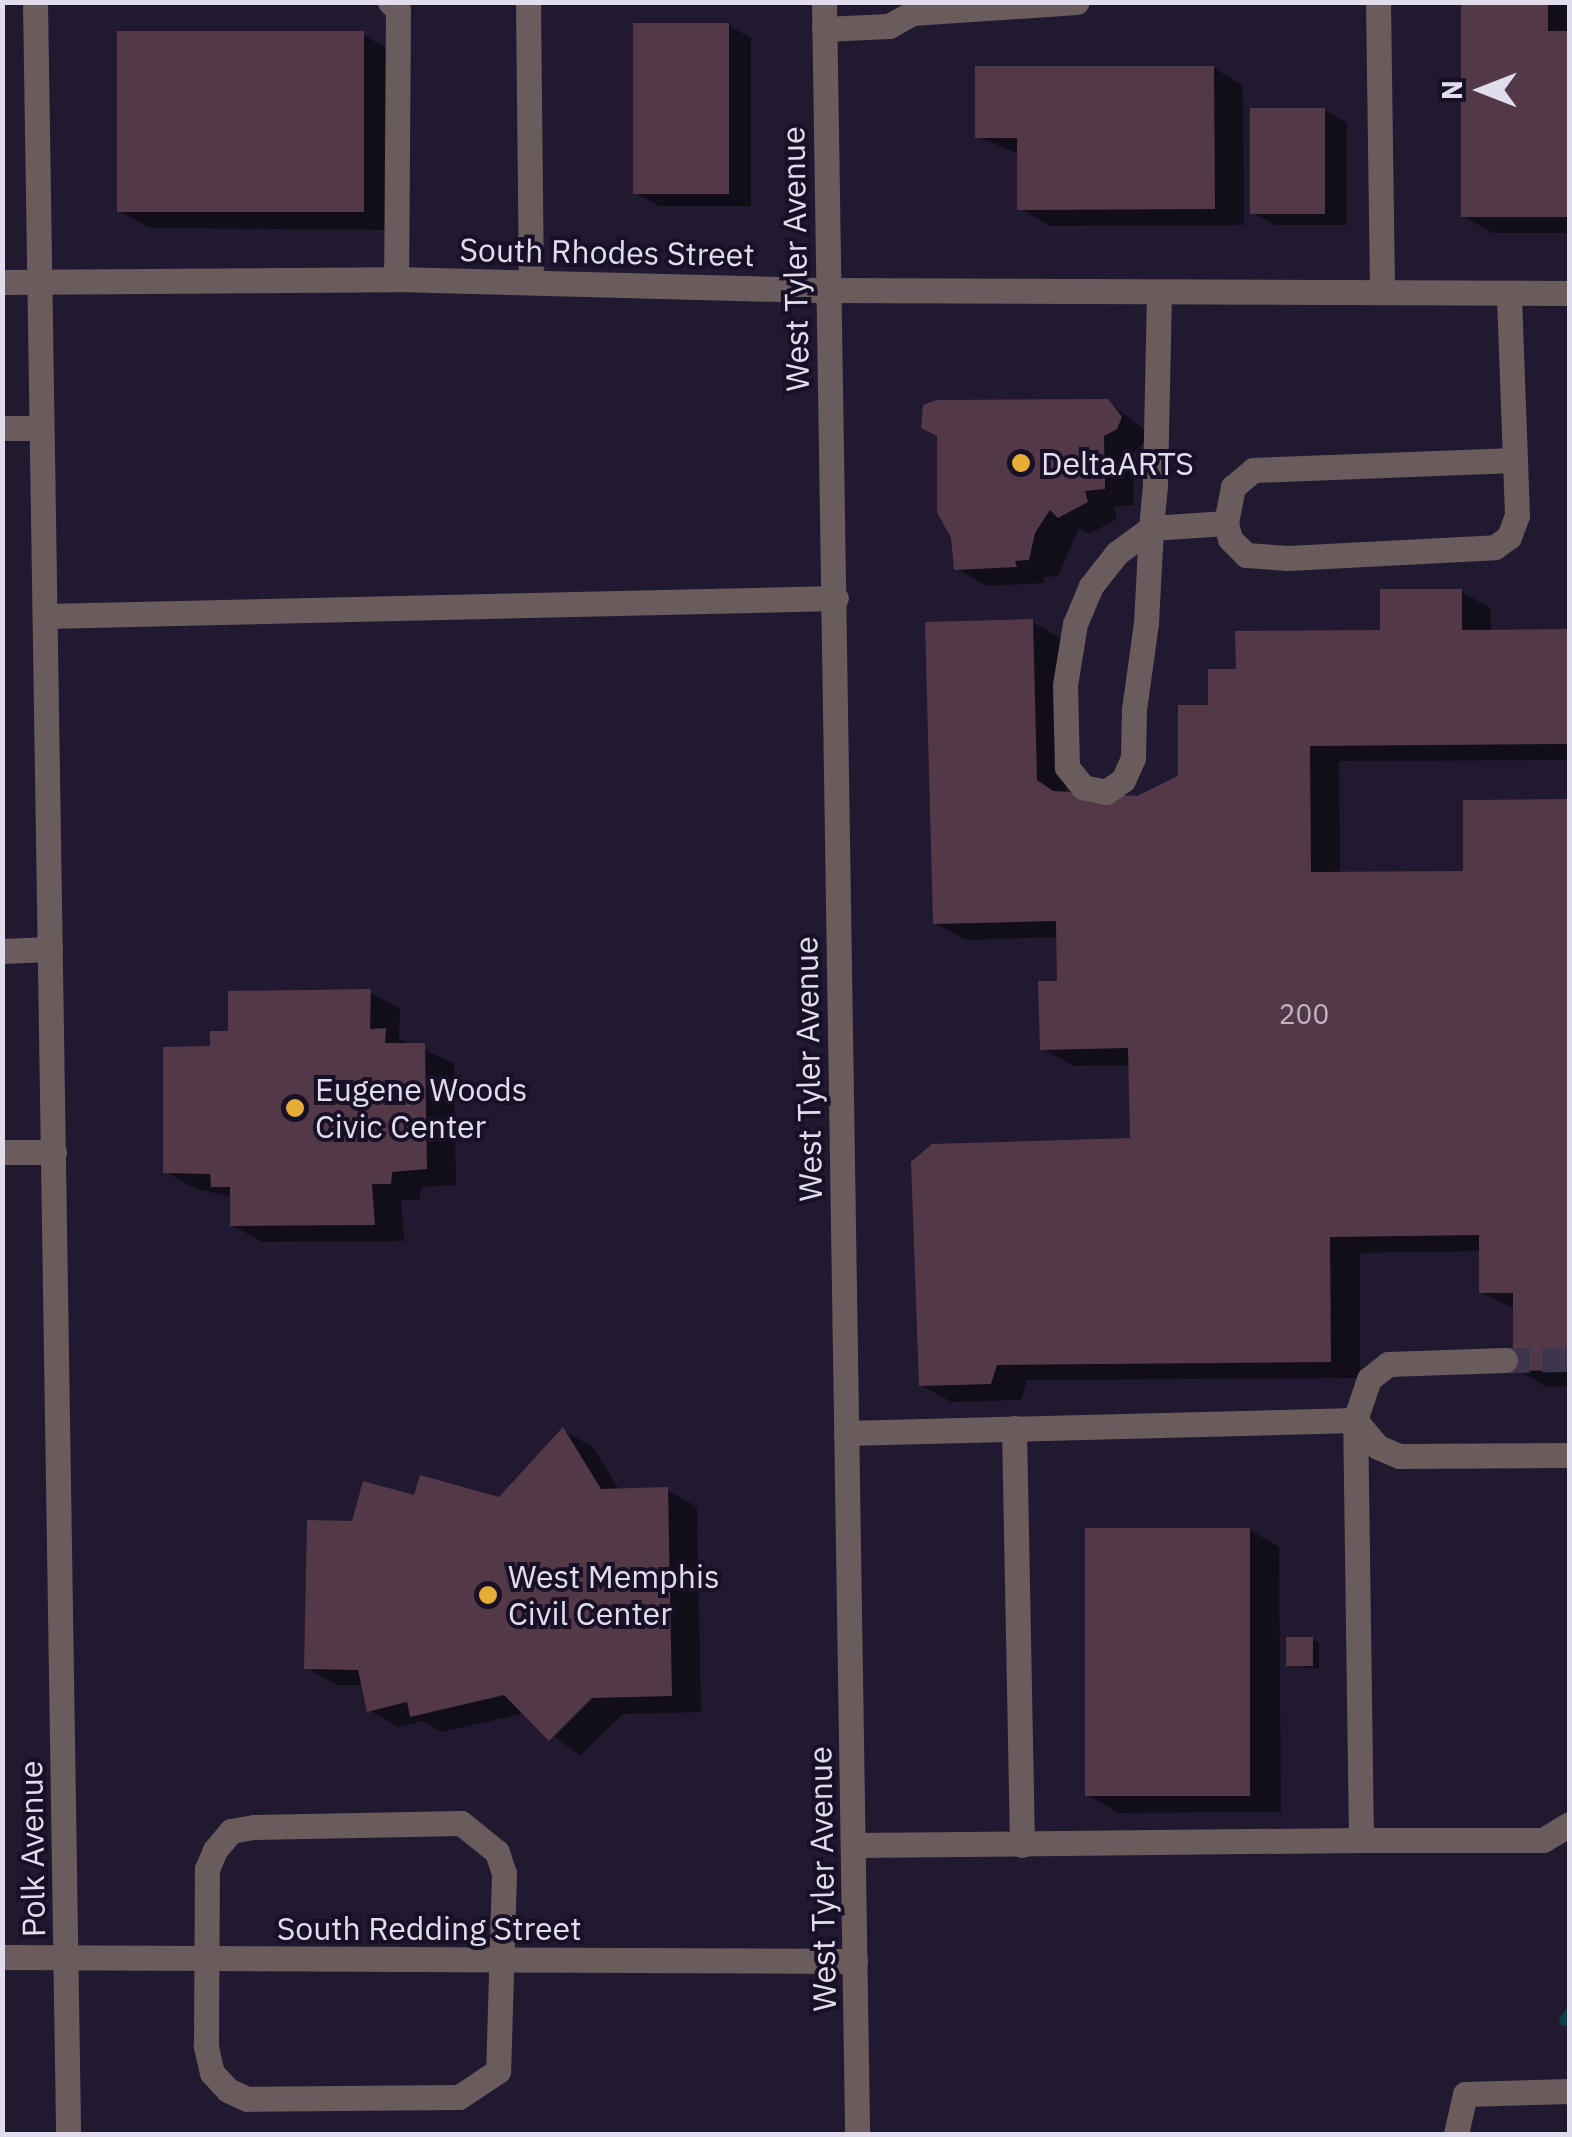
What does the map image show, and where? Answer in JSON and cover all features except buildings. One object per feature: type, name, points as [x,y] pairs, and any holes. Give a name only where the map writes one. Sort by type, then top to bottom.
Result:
[{"type":"street","name":"Polk Avenue","points":[[34,2],[69,2134]]},
{"type":"street","points":[[390,2],[398,10],[396,279]]},
{"type":"street","points":[[528,2],[531,282]]},
{"type":"street","name":"West Tyler Avenue","points":[[824,2],[857,2134]]},
{"type":"street","points":[[824,29],[890,26],[912,8],[1077,2]]},
{"type":"street","points":[[1378,2],[1382,292]]},
{"type":"street","name":"South Rhodes Street","points":[[2,282],[396,279],[826,290],[1570,293]]},
{"type":"street","points":[[1159,292],[1151,528],[1134,758],[1123,780],[1106,792],[1083,787],[1067,767],[1070,654],[1091,586],[1117,553],[1151,528],[1226,522]]},
{"type":"street","points":[[1509,292],[1517,514],[1509,537],[1495,547],[1246,555],[1230,540],[1226,522],[1233,487],[1253,470],[1515,460]]},
{"type":"street","points":[[2,428],[42,428]]},
{"type":"street","points":[[45,616],[836,598]]},
{"type":"street","points":[[2,951],[50,948]]},
{"type":"street","points":[[2,1152],[54,1152]]},
{"type":"street","points":[[1361,1840],[1355,1420],[1369,1379],[1388,1364],[1505,1360]]},
{"type":"street","points":[[846,1432],[1355,1420]]},
{"type":"street","points":[[1355,1420],[1378,1448],[1398,1456],[1570,1455]]},
{"type":"street","points":[[1014,1428],[1022,1845]]},
{"type":"street","points":[[460,1823],[496,1852],[504,1873],[502,2056],[498,2071],[480,2089],[459,2097],[247,2099],[212,2073],[206,1960],[207,1869],[232,1831],[460,1823]]},
{"type":"street","points":[[855,1846],[1543,1840],[1570,1824]]},
{"type":"street","name":"South Redding Street","points":[[2,1957],[856,1961]]},
{"type":"street","points":[[1456,2134],[1465,2094],[1570,2090]]},
{"type":"waterway","points":[[1564,2020],[1570,2012]]},
{"type":"tunnel","points":[[1505,1360],[1570,1359]]},
{"type":"place","name":"DeltaARTS","points":[[1021,463]]},
{"type":"place","name":"Eugene Woods Civic Center","points":[[295,1108]]},
{"type":"place","name":"West Memphis Civil Center","points":[[488,1595]]}]
